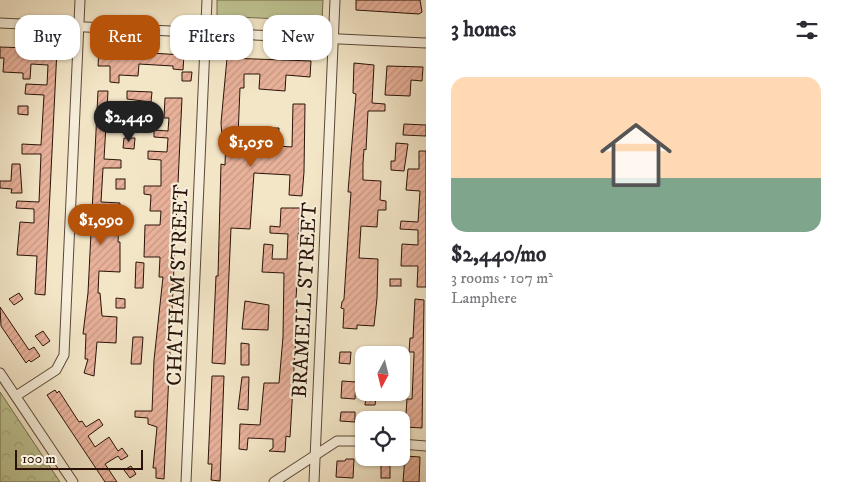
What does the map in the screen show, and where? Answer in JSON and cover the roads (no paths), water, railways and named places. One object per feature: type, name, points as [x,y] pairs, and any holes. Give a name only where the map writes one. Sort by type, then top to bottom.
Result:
[{"type":"street","points":[[79,15],[80,0]]},
{"type":"street","name":"CHATHAM STREET","points":[[207,0],[207,15]]},
{"type":"street","name":"BRAMELL STREET","points":[[314,482],[335,0]]},
{"type":"street","points":[[0,23],[15,24]]},
{"type":"street","points":[[80,26],[170,31]]},
{"type":"street","points":[[253,35],[426,43]]},
{"type":"street","points":[[16,396],[56,370],[64,355],[77,60]]},
{"type":"street","name":"CHATHAM STREET","points":[[186,482],[205,60]]},
{"type":"street","points":[[0,373],[73,482]]},
{"type":"street","points":[[274,482],[337,441],[355,441]]},
{"type":"street","points":[[410,445],[426,446]]}]
